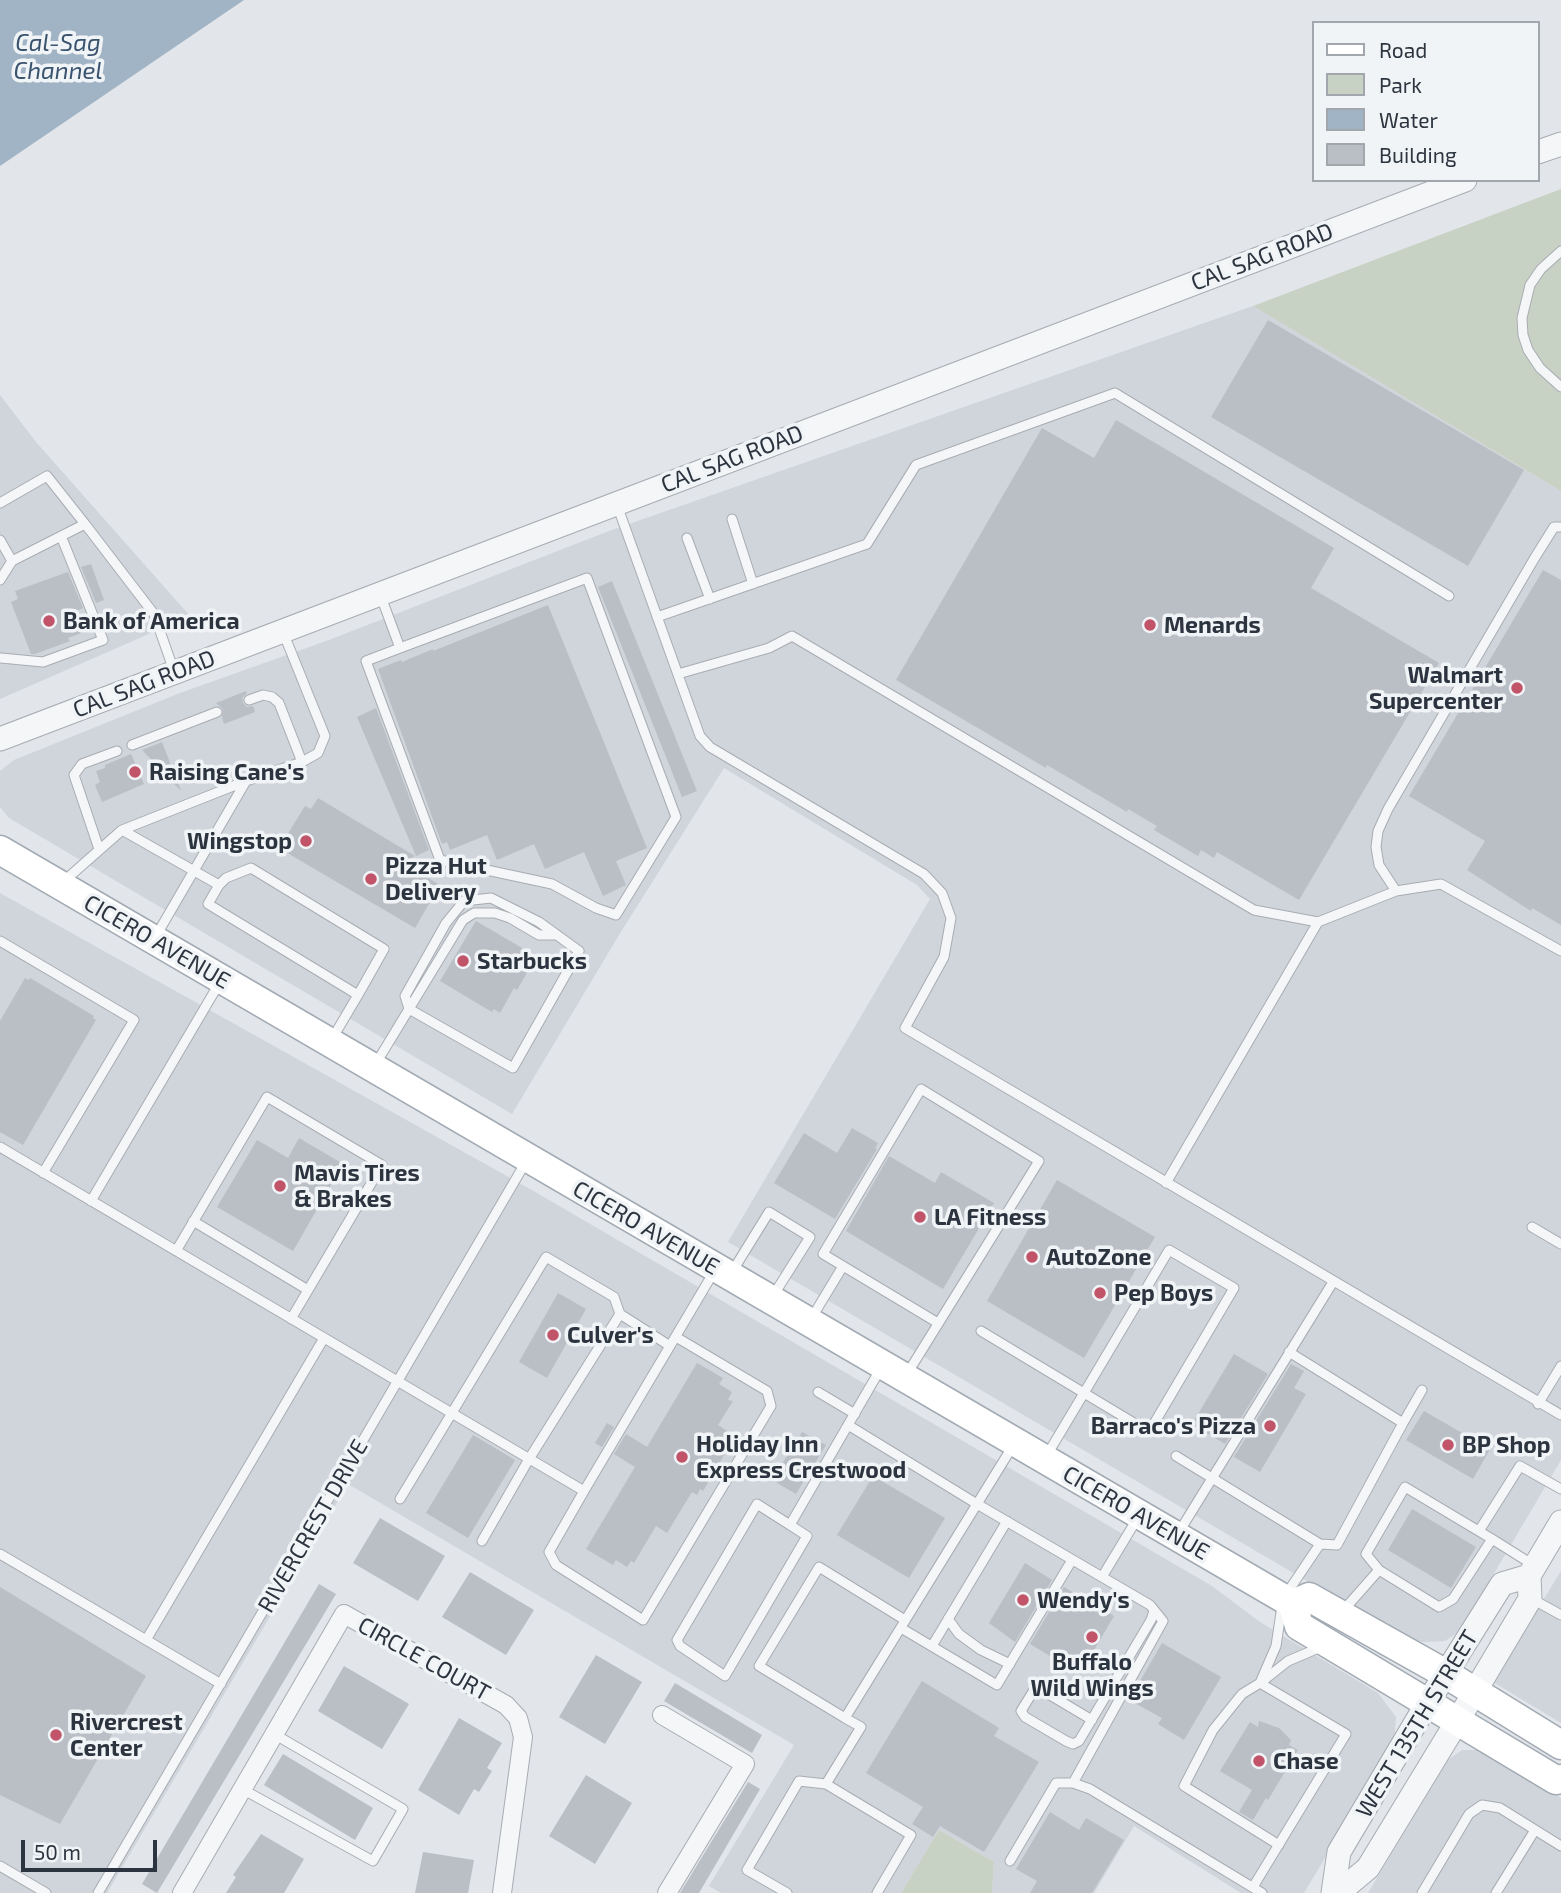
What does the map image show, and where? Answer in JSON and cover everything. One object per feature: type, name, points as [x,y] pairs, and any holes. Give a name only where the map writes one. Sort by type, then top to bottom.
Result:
[{"type":"main road","name":"CICERO AVENUE","points":[[4,849],[60,885],[527,1160],[1288,1602],[1309,1597],[1446,1674],[1561,1745]]},
{"type":"main road","points":[[1288,1602],[1298,1626],[1556,1780],[1561,1779]]},
{"type":"street","points":[[1540,151],[1561,144]]},
{"type":"street","name":"CAL SAG ROAD","points":[[0,739],[1460,182]]},
{"type":"street","name":"WEST 135TH STREET","points":[[1338,1893],[1368,1868],[1458,1720],[1561,1522]]},
{"type":"street","name":"WEST 135TH STREET","points":[[1333,1893],[1339,1852],[1428,1702],[1503,1584],[1531,1580]]},
{"type":"street","name":"CIRCLE COURT","points":[[182,1893],[344,1614],[506,1705],[518,1718],[523,1737],[502,1893]]},
{"type":"street","points":[[662,1715],[745,1764],[667,1893]]},
{"type":"lane","points":[[1561,251],[1541,269],[1530,285],[1522,318],[1523,335],[1528,350],[1540,368],[1561,387]]},
{"type":"lane","points":[[657,617],[867,544],[916,465],[1115,393],[1449,596]]},
{"type":"lane","points":[[0,503],[47,476],[154,614],[175,672]]},
{"type":"lane","points":[[617,504],[700,736],[710,747],[924,874],[942,893],[951,918],[944,957],[905,1028],[1558,1414],[1561,1424]]},
{"type":"lane","points":[[732,519],[753,584]]},
{"type":"lane","points":[[0,580],[12,561],[85,524]]},
{"type":"lane","points":[[1396,891],[1379,865],[1376,847],[1378,831],[1388,809],[1557,527]]},
{"type":"lane","points":[[0,657],[43,662],[103,640],[61,536]]},
{"type":"lane","points":[[687,538],[710,598]]},
{"type":"lane","points":[[0,540],[12,561]]},
{"type":"lane","points":[[587,578],[676,817],[616,915],[596,908],[552,884],[440,860],[366,661],[400,648],[587,578]]},
{"type":"lane","points":[[380,594],[400,648]]},
{"type":"lane","points":[[60,885],[122,830],[302,762],[318,753],[325,736],[283,631]]},
{"type":"lane","points":[[678,674],[769,648],[792,636],[1254,910],[1318,922],[1396,891],[1441,884],[1561,951]]},
{"type":"lane","points":[[249,700],[262,695],[272,697],[279,703],[302,762]]},
{"type":"lane","points":[[132,745],[217,712]]},
{"type":"lane","points":[[99,849],[74,775],[82,764],[117,751]]},
{"type":"lane","points":[[153,940],[246,781]]},
{"type":"lane","points":[[122,830],[219,886]]},
{"type":"lane","points":[[329,1043],[358,996],[384,949],[251,868],[226,878],[219,886],[208,904],[358,996]]},
{"type":"lane","points":[[491,898],[539,922],[579,951],[513,1068],[410,1009],[405,996],[446,923],[464,901],[491,898]]},
{"type":"lane","points":[[373,1069],[463,920],[474,913],[495,913],[510,918],[539,935],[557,935]]},
{"type":"lane","points":[[1166,1183],[1318,922]]},
{"type":"lane","points":[[0,941],[134,1020],[43,1173]]},
{"type":"lane","points":[[91,1201],[221,980]]},
{"type":"lane","points":[[790,1525],[855,1414],[938,1323],[1039,1161],[921,1089],[823,1254],[938,1323]]},
{"type":"lane","points":[[176,1251],[267,1097],[382,1165],[291,1319]]},
{"type":"lane","points":[[0,1147],[584,1491]]},
{"type":"lane","name":"RIVERCREST DRIVE","points":[[98,1893],[527,1160]]},
{"type":"lane","points":[[676,1337],[767,1391],[771,1406],[643,1619],[556,1564],[549,1552],[670,1346],[676,1337],[722,1273],[769,1212],[810,1237],[770,1301]]},
{"type":"lane","points":[[193,1222],[308,1290]]},
{"type":"lane","points":[[1532,1227],[1561,1244]]},
{"type":"lane","points":[[981,1331],[1084,1393],[1149,1432],[1234,1288],[1169,1250],[1084,1393],[1045,1460]]},
{"type":"lane","points":[[400,1499],[546,1257],[614,1297],[620,1314],[670,1346]]},
{"type":"lane","points":[[809,1323],[843,1266]]},
{"type":"lane","points":[[1177,1536],[1333,1282]]},
{"type":"lane","points":[[482,1541],[529,1459],[620,1314]]},
{"type":"lane","points":[[146,1640],[324,1338]]},
{"type":"lane","points":[[1289,1352],[1403,1423]]},
{"type":"lane","points":[[1538,1404],[1561,1366]]},
{"type":"lane","points":[[1176,1456],[1320,1544],[1337,1545],[1422,1390]]},
{"type":"lane","points":[[818,1392],[855,1414]]},
{"type":"lane","points":[[848,1426],[1150,1605],[1163,1621],[1073,1783]]},
{"type":"lane","points":[[845,1718],[1014,1442]]},
{"type":"lane","points":[[1479,1531],[1520,1466],[1561,1489]]},
{"type":"lane","points":[[1492,1539],[1452,1599],[1439,1607],[1379,1570],[1366,1554],[1405,1488],[1492,1539],[1561,1615]]},
{"type":"lane","points":[[757,1504],[790,1525],[807,1536],[725,1676],[680,1646],[677,1640],[757,1504]]},
{"type":"lane","points":[[1102,1577],[1139,1515]]},
{"type":"lane","points":[[932,1646],[1007,1521]]},
{"type":"lane","points":[[1260,1683],[1276,1646],[1288,1602],[1320,1544]]},
{"type":"lane","points":[[0,1554],[220,1685]]},
{"type":"lane","points":[[826,1784],[861,1727],[759,1666],[819,1567],[932,1646],[998,1685],[1072,1560]]},
{"type":"lane","points":[[1340,1614],[1379,1570]]},
{"type":"lane","points":[[1092,1720],[1040,1689],[1034,1690],[1021,1711],[1025,1717],[1073,1744],[1079,1741],[1092,1720],[1154,1612]]},
{"type":"lane","points":[[948,1619],[959,1634],[981,1650],[1010,1664]]},
{"type":"lane","points":[[1279,1845],[1184,1786],[1213,1730],[1242,1693],[1288,1661],[1314,1648],[1330,1645]]},
{"type":"lane","points":[[1253,1887],[1346,1734],[1260,1683]]},
{"type":"lane","points":[[242,1789],[373,1861],[403,1809],[274,1734]]},
{"type":"lane","points":[[787,1893],[747,1870],[799,1781],[826,1784],[911,1835],[877,1893]]},
{"type":"lane","points":[[1010,1861],[1056,1783],[1073,1783],[1090,1789],[1262,1893]]},
{"type":"lane","points":[[1422,1893],[1469,1814],[1482,1805],[1500,1808],[1561,1846]]},
{"type":"lane","points":[[1496,1893],[1535,1830]]},
{"type":"lane","points":[[0,1866],[46,1893]]},
{"type":"shaded area","points":[[1253,306],[1561,491],[1561,1460],[1460,1631],[1445,1641],[1408,1640],[728,1242],[930,899],[917,885],[724,768],[619,935],[512,1114],[9,818],[0,807],[0,771],[14,760],[180,693],[329,640],[609,531]]},
{"type":"shaded area","points":[[0,395],[36,442],[190,616],[0,699]]},
{"type":"shaded area","points":[[0,893],[530,1189],[1212,1586],[1260,1622],[1378,1693],[1396,1717],[1394,1743],[1304,1893],[1241,1893],[1134,1826],[1094,1893],[992,1893],[994,1862],[939,1830],[901,1893],[721,1893],[709,1886],[794,1745],[348,1484],[107,1893],[0,1893]]},
{"type":"shaded area","points":[[1561,1571],[1561,1723],[1493,1682]]},
{"type":"shaded area","points":[[1462,1750],[1479,1750],[1561,1798],[1561,1893],[1368,1893],[1448,1760]]},
{"type":"green space","points":[[1561,189],[1561,491],[1253,306]]},
{"type":"green space","points":[[939,1830],[994,1862],[992,1893],[901,1893]]},
{"type":"water","name":"Cal-Sag Channel","points":[[0,0],[244,0],[0,166]]},
{"type":"building","points":[[1268,320],[1524,470],[1468,566],[1211,417]]},
{"type":"building","name":"Menards","points":[[1116,420],[1334,548],[1311,588],[1439,663],[1299,900],[1217,852],[1214,858],[1201,850],[1198,856],[1154,830],[1157,826],[1128,809],[1127,812],[1047,765],[1046,768],[896,680],[1042,428],[1094,458]]},
{"type":"building","points":[[91,564],[104,600],[96,603],[81,567]]},
{"type":"building","name":"Walmart Supercenter","points":[[1543,570],[1561,580],[1561,925],[1532,908],[1531,911],[1467,870],[1485,841],[1409,796]]},
{"type":"building","name":"Bank of America","points":[[68,572],[83,608],[76,611],[84,632],[68,638],[70,641],[31,654],[11,602],[18,599],[15,591]]},
{"type":"building","points":[[612,581],[697,791],[682,797],[598,587]]},
{"type":"building","points":[[548,605],[647,848],[616,861],[626,885],[603,896],[584,852],[545,869],[534,844],[497,860],[487,835],[450,850],[447,842],[442,844],[378,669],[433,651]]},
{"type":"building","points":[[246,691],[242,698],[243,703],[247,707],[253,706],[255,712],[224,724],[223,709],[216,703]]},
{"type":"building","points":[[376,708],[429,850],[416,856],[357,717]]},
{"type":"building","points":[[162,742],[181,791],[142,750]]},
{"type":"building","points":[[131,754],[144,784],[102,802],[95,785],[100,782],[96,771]]},
{"type":"building","points":[[318,798],[415,856],[402,862],[440,885],[415,928],[279,848],[305,806],[311,809]]},
{"type":"building","points":[[476,921],[534,955],[517,990],[514,988],[500,1013],[494,1009],[492,1012],[440,981]]},
{"type":"building","points":[[25,978],[30,978],[94,1016],[96,1020],[23,1145],[0,1132],[0,1021]]},
{"type":"building","points":[[852,1128],[878,1143],[875,1148],[877,1149],[835,1219],[774,1183],[804,1133],[837,1153]]},
{"type":"building","name":"Mavis Tires & Brakes","points":[[299,1138],[343,1164],[293,1251],[217,1207],[257,1140],[288,1158]]},
{"type":"building","name":"LA Fitness","points":[[889,1156],[935,1183],[941,1172],[994,1203],[943,1289],[846,1231]]},
{"type":"building","points":[[1057,1180],[1155,1237],[1084,1358],[987,1301]]},
{"type":"building","name":"Culver's","points":[[558,1293],[586,1309],[547,1378],[519,1362]]},
{"type":"building","points":[[1234,1354],[1268,1374],[1225,1444],[1192,1424]]},
{"type":"building","name":"Holiday Inn Express Crestwood","points":[[697,1363],[723,1378],[719,1384],[732,1392],[728,1400],[733,1401],[718,1425],[735,1436],[703,1491],[700,1489],[697,1495],[692,1492],[667,1533],[656,1526],[634,1563],[631,1561],[627,1567],[616,1560],[613,1565],[586,1549],[635,1467],[614,1454],[626,1434],[647,1447]]},
{"type":"building","name":"Barraco's Pizza","points":[[1291,1364],[1304,1371],[1294,1388],[1306,1394],[1260,1472],[1234,1457]]},
{"type":"building","name":"BP Shop","points":[[1424,1411],[1490,1449],[1473,1479],[1406,1440]]},
{"type":"building","points":[[607,1423],[614,1427],[602,1447],[595,1443]]},
{"type":"building","points":[[802,1432],[826,1445],[796,1494],[772,1480]]},
{"type":"building","points":[[473,1435],[515,1460],[468,1538],[426,1513]]},
{"type":"building","points":[[873,1476],[945,1518],[909,1578],[837,1535]]},
{"type":"building","points":[[1412,1509],[1476,1547],[1451,1588],[1388,1550]]},
{"type":"building","points":[[380,1518],[445,1556],[418,1601],[353,1563]]},
{"type":"building","name":"Wendy's","points":[[1025,1563],[1052,1580],[1015,1642],[989,1623]]},
{"type":"building","points":[[470,1572],[534,1610],[506,1655],[442,1617]]},
{"type":"building","points":[[319,1584],[336,1594],[157,1893],[142,1884]]},
{"type":"building","name":"Rivercrest Center","points":[[0,1587],[146,1676],[60,1824],[0,1795]]},
{"type":"building","points":[[1064,1587],[1114,1616],[1080,1674],[1030,1644]]},
{"type":"building","points":[[1162,1643],[1221,1677],[1184,1740],[1158,1724],[1162,1718],[1129,1700]]},
{"type":"building","points":[[596,1655],[642,1682],[605,1744],[559,1717]]},
{"type":"building","points":[[344,1666],[409,1704],[382,1749],[318,1711]]},
{"type":"building","points":[[922,1681],[999,1728],[994,1736],[1039,1762],[984,1852],[940,1826],[933,1837],[912,1824],[923,1807],[866,1773]]},
{"type":"building","points":[[675,1683],[762,1735],[752,1753],[664,1701]]},
{"type":"building","points":[[459,1718],[502,1743],[487,1768],[492,1771],[479,1792],[474,1789],[459,1815],[418,1790]]},
{"type":"building","name":"Chase","points":[[1259,1721],[1279,1728],[1291,1740],[1289,1745],[1298,1750],[1253,1820],[1239,1812],[1252,1790],[1220,1771],[1250,1722],[1258,1727]]},
{"type":"building","points":[[283,1754],[373,1808],[355,1840],[264,1785]]},
{"type":"building","points":[[586,1775],[632,1803],[595,1864],[549,1836]]},
{"type":"building","points":[[748,1782],[760,1789],[699,1893],[680,1893]]},
{"type":"building","points":[[1050,1812],[1079,1830],[1086,1818],[1124,1840],[1092,1893],[1030,1893],[1037,1881],[1016,1869]]},
{"type":"building","points":[[261,1834],[304,1859],[284,1893],[226,1893],[236,1877],[233,1875]]},
{"type":"building","points":[[423,1852],[474,1860],[468,1893],[415,1893]]},
{"type":"place","name":"Bank of America","points":[[49,621]]},
{"type":"place","name":"Menards","points":[[1150,625]]},
{"type":"place","name":"Walmart Supercenter","points":[[1517,688]]},
{"type":"place","name":"Raising Cane's","points":[[135,772]]},
{"type":"place","name":"Wingstop","points":[[306,841]]},
{"type":"place","name":"Pizza Hut Delivery","points":[[371,879]]},
{"type":"place","name":"Starbucks","points":[[463,961]]},
{"type":"place","name":"Mavis Tires & Brakes","points":[[280,1186]]},
{"type":"place","name":"LA Fitness","points":[[920,1217]]},
{"type":"place","name":"AutoZone","points":[[1032,1257]]},
{"type":"place","name":"Pep Boys","points":[[1100,1293]]},
{"type":"place","name":"Culver's","points":[[553,1335]]},
{"type":"place","name":"Barraco's Pizza","points":[[1270,1426]]},
{"type":"place","name":"BP Shop","points":[[1448,1445]]},
{"type":"place","name":"Holiday Inn Express Crestwood","points":[[682,1457]]},
{"type":"place","name":"Wendy's","points":[[1023,1600]]},
{"type":"place","name":"Buffalo Wild Wings","points":[[1092,1637]]},
{"type":"place","name":"Rivercrest Center","points":[[56,1735]]},
{"type":"place","name":"Chase","points":[[1259,1761]]}]
